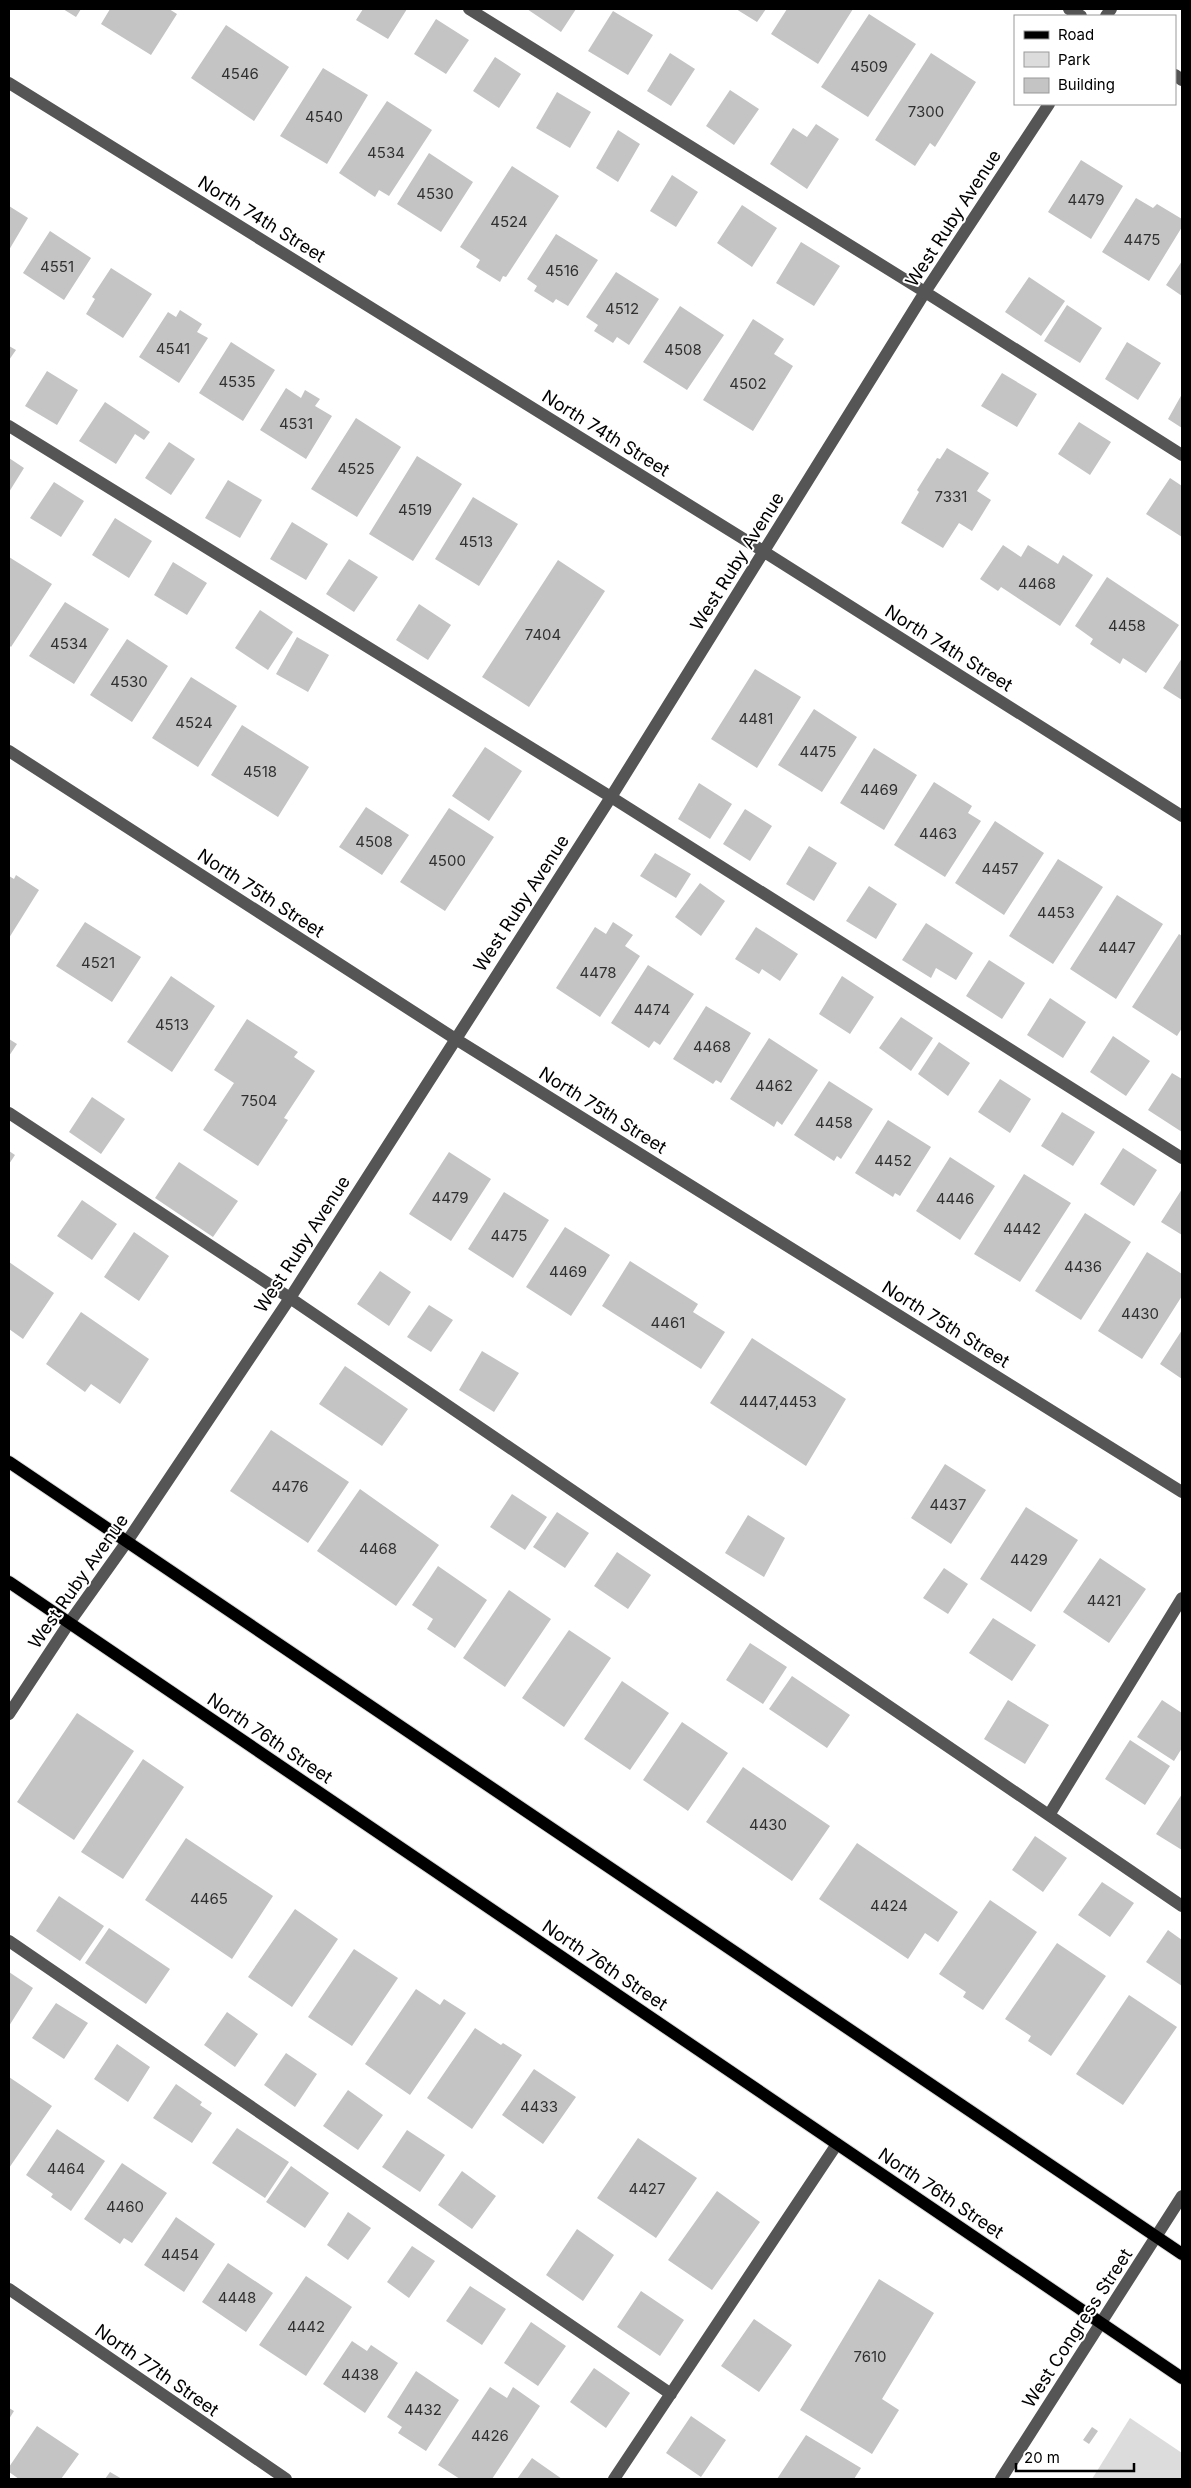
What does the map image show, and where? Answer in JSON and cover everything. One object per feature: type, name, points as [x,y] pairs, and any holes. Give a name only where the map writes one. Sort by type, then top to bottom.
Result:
[{"type":"main road","points":[[9,1462],[126,1543],[1182,2254]]},
{"type":"main road","name":"North 76th Street","points":[[9,1582],[1182,2378]]},
{"type":"street","points":[[469,9],[925,292],[1182,455]]},
{"type":"street","name":"North 74th Street","points":[[9,83],[763,551],[1182,816]]},
{"type":"street","name":"West Ruby Avenue","points":[[9,1714],[290,1298],[454,1038],[611,797],[925,292],[1048,105]]},
{"type":"street","points":[[9,426],[611,797],[1182,1158]]},
{"type":"street","name":"North 75th Street","points":[[9,751],[454,1038],[1182,1492]]},
{"type":"street","points":[[9,1113],[290,1298],[1182,1906]]},
{"type":"street","points":[[1049,1815],[1182,1598]]},
{"type":"street","points":[[9,1941],[671,2394]]},
{"type":"street","points":[[614,2479],[837,2144]]},
{"type":"street","name":"West Congress Street","points":[[1001,2479],[1182,2196]]},
{"type":"street","name":"North 77th Street","points":[[9,2289],[272,2476],[286,2479]]},
{"type":"green space","points":[[1130,2418],[1182,2453],[1182,2479],[1092,2479]]},
{"type":"building","points":[[63,9],[81,9],[76,17]]},
{"type":"building","points":[[110,9],[169,9],[177,14],[151,55],[101,24]]},
{"type":"building","points":[[363,9],[407,9],[388,39],[356,20]]},
{"type":"building","points":[[527,9],[576,9],[561,32]]},
{"type":"building","points":[[736,9],[766,9],[757,22]]},
{"type":"building","points":[[787,9],[853,9],[818,64],[771,34]]},
{"type":"building","points":[[613,11],[653,35],[628,75],[588,51]]},
{"type":"building","points":[[869,14],[916,44],[868,117],[821,87]]},
{"type":"building","points":[[436,19],[469,40],[446,74],[414,54]]},
{"type":"building","points":[[226,25],[289,67],[254,121],[191,78]]},
{"type":"building","points":[[670,53],[695,69],[671,106],[647,91]]},
{"type":"building","points":[[931,53],[976,82],[935,147],[930,143],[915,166],[875,140]]},
{"type":"building","points":[[495,57],[521,74],[499,108],[473,91]]},
{"type":"building","points":[[323,68],[368,95],[327,164],[280,136]]},
{"type":"building","points":[[730,90],[759,109],[734,145],[706,126]]},
{"type":"building","points":[[557,92],[591,112],[570,148],[536,128]]},
{"type":"building","points":[[387,101],[432,130],[389,196],[379,190],[375,197],[339,173]]},
{"type":"building","points":[[816,124],[839,139],[807,189],[770,164],[793,128],[807,137]]},
{"type":"building","points":[[618,130],[640,144],[618,182],[596,168]]},
{"type":"building","points":[[429,153],[473,182],[441,232],[397,204]]},
{"type":"building","points":[[1081,160],[1123,186],[1091,239],[1048,212]]},
{"type":"building","points":[[512,166],[559,196],[506,277],[503,276],[500,282],[476,267],[480,260],[460,247]]},
{"type":"building","points":[[672,175],[698,192],[676,227],[650,211]]},
{"type":"building","points":[[1136,198],[1153,208],[1157,204],[1182,219],[1182,227],[1149,281],[1102,252]]},
{"type":"building","points":[[742,205],[777,228],[752,267],[717,243]]},
{"type":"building","points":[[9,206],[28,218],[9,250]]},
{"type":"building","points":[[50,231],[91,258],[64,300],[23,273]]},
{"type":"building","points":[[556,234],[598,260],[568,306],[556,299],[553,303],[534,291],[537,286],[527,279]]},
{"type":"building","points":[[801,242],[840,266],[814,306],[776,283]]},
{"type":"building","points":[[1182,261],[1182,296],[1166,285]]},
{"type":"building","points":[[111,268],[152,294],[123,338],[86,314],[95,299],[92,297]]},
{"type":"building","points":[[616,272],[659,299],[629,345],[617,337],[613,343],[594,331],[598,325],[586,317]]},
{"type":"building","points":[[1029,277],[1065,301],[1041,336],[1005,312]]},
{"type":"building","points":[[1067,305],[1102,328],[1080,363],[1044,341]]},
{"type":"building","points":[[680,306],[724,335],[687,390],[643,362]]},
{"type":"building","points":[[180,310],[202,324],[197,332],[208,338],[179,383],[139,357],[168,312],[176,317]]},
{"type":"building","points":[[753,319],[784,339],[774,354],[793,366],[753,431],[703,400]]},
{"type":"building","points":[[231,342],[275,370],[243,421],[199,393]]},
{"type":"building","points":[[1127,342],[1161,363],[1138,400],[1105,379]]},
{"type":"building","points":[[9,346],[16,350],[9,360]]},
{"type":"building","points":[[47,371],[78,390],[57,425],[25,406]]},
{"type":"building","points":[[1002,373],[1037,394],[1017,427],[981,406]]},
{"type":"building","points":[[286,388],[301,398],[305,390],[320,399],[315,406],[332,416],[306,459],[260,430]]},
{"type":"building","points":[[1182,394],[1182,428],[1168,419]]},
{"type":"building","points":[[105,402],[150,432],[144,440],[135,434],[116,464],[79,441]]},
{"type":"building","points":[[356,418],[401,447],[357,517],[311,489]]},
{"type":"building","points":[[1079,422],[1111,442],[1090,475],[1058,454]]},
{"type":"building","points":[[169,442],[195,459],[171,495],[145,478]]},
{"type":"building","points":[[947,448],[989,473],[977,491],[991,500],[972,531],[959,523],[943,548],[901,523],[919,492],[917,490],[937,458],[940,459]]},
{"type":"building","points":[[417,456],[462,484],[413,561],[369,534]]},
{"type":"building","points":[[9,458],[24,468],[9,492]]},
{"type":"building","points":[[1170,478],[1182,486],[1182,537],[1146,514]]},
{"type":"building","points":[[228,480],[262,500],[240,538],[205,518]]},
{"type":"building","points":[[54,482],[84,501],[61,537],[30,518]]},
{"type":"building","points":[[473,497],[518,524],[479,586],[435,559]]},
{"type":"building","points":[[115,518],[152,541],[129,578],[92,555]]},
{"type":"building","points":[[292,522],[328,544],[306,580],[270,559]]},
{"type":"building","points":[[1003,545],[1021,557],[1028,545],[1058,564],[1063,555],[1093,575],[1060,626],[1001,587],[998,591],[980,579]]},
{"type":"building","points":[[9,557],[52,584],[11,647],[9,645]]},
{"type":"building","points":[[349,559],[378,577],[354,612],[326,594]]},
{"type":"building","points":[[558,560],[605,591],[529,707],[482,677]]},
{"type":"building","points":[[173,562],[207,583],[187,615],[154,595]]},
{"type":"building","points":[[1107,577],[1179,625],[1146,673],[1123,658],[1120,664],[1090,644],[1093,639],[1075,626]]},
{"type":"building","points":[[65,602],[109,629],[74,684],[29,656]]},
{"type":"building","points":[[419,604],[451,625],[428,660],[396,640]]},
{"type":"building","points":[[260,610],[293,632],[268,670],[235,648]]},
{"type":"building","points":[[297,637],[329,655],[308,692],[276,674]]},
{"type":"building","points":[[127,639],[168,666],[132,722],[90,695]]},
{"type":"building","points":[[1182,658],[1182,700],[1163,688]]},
{"type":"building","points":[[755,669],[801,697],[757,768],[711,739]]},
{"type":"building","points":[[191,677],[237,706],[198,767],[152,738]]},
{"type":"building","points":[[814,709],[857,737],[822,792],[778,765]]},
{"type":"building","points":[[242,725],[309,767],[278,817],[211,775]]},
{"type":"building","points":[[485,747],[522,771],[489,821],[452,796]]},
{"type":"building","points":[[874,748],[917,775],[884,830],[840,803]]},
{"type":"building","points":[[934,782],[972,806],[968,813],[981,821],[945,877],[894,845]]},
{"type":"building","points":[[699,783],[732,804],[710,839],[678,819]]},
{"type":"building","points":[[366,807],[409,835],[382,875],[339,847]]},
{"type":"building","points":[[449,808],[494,837],[445,911],[400,882]]},
{"type":"building","points":[[745,809],[772,826],[750,861],[723,844]]},
{"type":"building","points":[[995,821],[1044,853],[1004,915],[955,883]]},
{"type":"building","points":[[809,846],[837,863],[814,901],[786,884]]},
{"type":"building","points":[[655,853],[691,874],[676,898],[640,876]]},
{"type":"building","points":[[1058,859],[1103,887],[1053,964],[1009,936]]},
{"type":"building","points":[[16,875],[39,890],[9,938],[9,876],[14,879]]},
{"type":"building","points":[[700,883],[725,901],[701,936],[675,917]]},
{"type":"building","points":[[869,886],[897,904],[876,939],[846,921]]},
{"type":"building","points":[[1117,895],[1163,924],[1116,999],[1070,969]]},
{"type":"building","points":[[85,922],[141,957],[112,1002],[56,966]]},
{"type":"building","points":[[613,922],[633,935],[625,946],[640,956],[600,1017],[556,988],[595,927],[606,934]]},
{"type":"building","points":[[926,923],[973,953],[956,980],[936,968],[931,978],[902,960]]},
{"type":"building","points":[[756,927],[798,954],[780,981],[762,969],[759,974],[735,959]]},
{"type":"building","points":[[1179,934],[1182,936],[1182,1028],[1177,1036],[1132,1007]]},
{"type":"building","points":[[989,960],[1025,983],[1002,1019],[966,996]]},
{"type":"building","points":[[648,965],[694,994],[660,1045],[654,1041],[649,1048],[611,1023]]},
{"type":"building","points":[[171,976],[215,1006],[172,1072],[127,1042]]},
{"type":"building","points":[[842,976],[874,997],[850,1034],[819,1014]]},
{"type":"building","points":[[1050,998],[1086,1022],[1063,1058],[1027,1035]]},
{"type":"building","points":[[706,1006],[751,1033],[721,1083],[716,1080],[713,1084],[673,1059]]},
{"type":"building","points":[[901,1017],[933,1038],[911,1071],[879,1048]]},
{"type":"building","points":[[247,1019],[298,1052],[294,1057],[315,1071],[284,1118],[288,1120],[258,1166],[203,1130],[234,1083],[214,1070]]},
{"type":"building","points":[[1113,1036],[1150,1061],[1126,1096],[1090,1072]]},
{"type":"building","points":[[769,1038],[818,1070],[782,1125],[777,1121],[774,1127],[730,1099]]},
{"type":"building","points":[[9,1039],[17,1044],[9,1056]]},
{"type":"building","points":[[939,1042],[970,1063],[948,1096],[918,1074]]},
{"type":"building","points":[[1172,1073],[1182,1079],[1182,1132],[1148,1110]]},
{"type":"building","points":[[1000,1079],[1031,1099],[1010,1133],[978,1112]]},
{"type":"building","points":[[829,1081],[873,1109],[841,1159],[837,1156],[834,1161],[794,1135]]},
{"type":"building","points":[[92,1097],[125,1119],[101,1154],[69,1132]]},
{"type":"building","points":[[1062,1112],[1095,1132],[1073,1166],[1041,1146]]},
{"type":"building","points":[[888,1120],[931,1147],[900,1196],[895,1193],[893,1197],[855,1173]]},
{"type":"building","points":[[1123,1148],[1157,1170],[1134,1206],[1100,1184]]},
{"type":"building","points":[[9,1151],[15,1155],[9,1164]]},
{"type":"building","points":[[449,1152],[491,1179],[451,1241],[409,1214]]},
{"type":"building","points":[[950,1157],[995,1186],[960,1240],[916,1211]]},
{"type":"building","points":[[179,1162],[238,1201],[213,1237],[155,1198]]},
{"type":"building","points":[[1024,1174],[1071,1203],[1020,1282],[974,1254]]},
{"type":"building","points":[[1182,1189],[1182,1235],[1161,1222]]},
{"type":"building","points":[[504,1192],[549,1220],[513,1278],[468,1249]]},
{"type":"building","points":[[82,1200],[117,1224],[92,1260],[57,1236]]},
{"type":"building","points":[[1085,1213],[1131,1242],[1081,1320],[1035,1291]]},
{"type":"building","points":[[565,1227],[610,1255],[571,1316],[526,1287]]},
{"type":"building","points":[[134,1232],[169,1256],[139,1301],[104,1277]]},
{"type":"building","points":[[1147,1252],[1182,1274],[1182,1296],[1142,1359],[1098,1331]]},
{"type":"building","points":[[630,1261],[698,1304],[693,1312],[725,1332],[701,1369],[602,1306]]},
{"type":"building","points":[[9,1262],[54,1293],[23,1339],[9,1329]]},
{"type":"building","points":[[380,1271],[411,1292],[389,1326],[357,1304]]},
{"type":"building","points":[[429,1305],[453,1320],[431,1352],[407,1337]]},
{"type":"building","points":[[81,1312],[149,1359],[120,1404],[91,1384],[85,1392],[46,1364]]},
{"type":"building","points":[[1182,1330],[1182,1379],[1160,1364]]},
{"type":"building","points":[[752,1338],[846,1399],[806,1466],[710,1403]]},
{"type":"building","points":[[482,1351],[519,1373],[494,1412],[459,1390]]},
{"type":"building","points":[[345,1366],[408,1409],[382,1446],[319,1404]]},
{"type":"building","points":[[271,1430],[349,1482],[308,1543],[230,1491]]},
{"type":"building","points":[[945,1464],[986,1490],[951,1544],[911,1518]]},
{"type":"building","points":[[360,1489],[439,1545],[396,1606],[317,1551]]},
{"type":"building","points":[[512,1494],[547,1517],[525,1550],[490,1527]]},
{"type":"building","points":[[1026,1507],[1078,1540],[1031,1612],[980,1579]]},
{"type":"building","points":[[557,1512],[589,1533],[565,1568],[533,1547]]},
{"type":"building","points":[[748,1515],[785,1538],[764,1577],[725,1553]]},
{"type":"building","points":[[617,1552],[651,1575],[628,1609],[594,1586]]},
{"type":"building","points":[[1100,1558],[1146,1589],[1109,1643],[1063,1612]]},
{"type":"building","points":[[438,1566],[487,1600],[455,1648],[427,1629],[433,1619],[412,1605]]},
{"type":"building","points":[[944,1568],[968,1584],[948,1614],[923,1598]]},
{"type":"building","points":[[509,1590],[551,1619],[505,1687],[463,1658]]},
{"type":"building","points":[[993,1618],[1036,1645],[1012,1681],[969,1653]]},
{"type":"building","points":[[569,1630],[611,1658],[564,1727],[522,1698]]},
{"type":"building","points":[[750,1643],[787,1667],[763,1704],[726,1680]]},
{"type":"building","points":[[792,1676],[850,1715],[827,1748],[769,1709]]},
{"type":"building","points":[[622,1681],[669,1713],[630,1770],[584,1739]]},
{"type":"building","points":[[1008,1700],[1049,1725],[1025,1764],[984,1739]]},
{"type":"building","points":[[1162,1700],[1182,1713],[1182,1748],[1174,1761],[1137,1737]]},
{"type":"building","points":[[77,1713],[134,1751],[74,1840],[17,1802]]},
{"type":"building","points":[[682,1722],[728,1753],[688,1811],[643,1780]]},
{"type":"building","points":[[1130,1740],[1170,1766],[1145,1805],[1105,1779]]},
{"type":"building","points":[[143,1759],[184,1787],[123,1879],[81,1852]]},
{"type":"building","points":[[743,1767],[830,1826],[792,1881],[706,1822]]},
{"type":"building","points":[[1182,1794],[1182,1850],[1156,1834]]},
{"type":"building","points":[[1035,1836],[1067,1858],[1043,1892],[1012,1870]]},
{"type":"building","points":[[186,1838],[273,1896],[232,1959],[145,1900]]},
{"type":"building","points":[[857,1843],[958,1912],[938,1942],[925,1933],[908,1959],[819,1899]]},
{"type":"building","points":[[1102,1882],[1134,1903],[1110,1937],[1078,1915]]},
{"type":"building","points":[[59,1896],[104,1926],[80,1961],[36,1931]]},
{"type":"building","points":[[990,1900],[1037,1932],[983,2010],[963,1997],[966,1992],[939,1974]]},
{"type":"building","points":[[295,1909],[338,1939],[292,2007],[248,1977]]},
{"type":"building","points":[[109,1928],[170,1969],[146,2004],[85,1963]]},
{"type":"building","points":[[1168,1930],[1182,1940],[1182,1986],[1146,1962]]},
{"type":"building","points":[[1057,1943],[1106,1976],[1051,2056],[1028,2041],[1031,2036],[1005,2019]]},
{"type":"building","points":[[354,1949],[398,1978],[352,2046],[308,2017]]},
{"type":"building","points":[[9,1972],[33,1988],[9,2026]]},
{"type":"building","points":[[416,1989],[440,2005],[444,1999],[466,2013],[410,2095],[365,2064]]},
{"type":"building","points":[[1129,1995],[1177,2027],[1123,2105],[1076,2074]]},
{"type":"building","points":[[56,2003],[88,2023],[64,2059],[32,2038]]},
{"type":"building","points":[[227,2012],[258,2034],[235,2067],[204,2045]]},
{"type":"building","points":[[475,2028],[501,2045],[503,2043],[522,2055],[472,2129],[427,2098]]},
{"type":"building","points":[[117,2044],[150,2067],[128,2102],[94,2079]]},
{"type":"building","points":[[286,2053],[317,2074],[295,2107],[264,2085]]},
{"type":"building","points":[[534,2069],[576,2097],[543,2144],[502,2115]]},
{"type":"building","points":[[9,2077],[52,2106],[9,2168]]},
{"type":"building","points":[[176,2084],[202,2102],[200,2105],[212,2113],[192,2143],[153,2118]]},
{"type":"building","points":[[348,2090],[383,2115],[358,2150],[323,2126]]},
{"type":"building","points":[[237,2128],[289,2162],[265,2198],[212,2163]]},
{"type":"building","points":[[57,2129],[105,2161],[71,2211],[51,2197],[53,2194],[26,2175]]},
{"type":"building","points":[[407,2130],[445,2155],[420,2192],[382,2167]]},
{"type":"building","points":[[638,2138],[697,2178],[656,2238],[597,2198]]},
{"type":"building","points":[[122,2163],[167,2193],[132,2243],[124,2238],[120,2244],[84,2219]]},
{"type":"building","points":[[291,2166],[329,2193],[305,2228],[266,2202]]},
{"type":"building","points":[[462,2171],[496,2196],[472,2229],[438,2205]]},
{"type":"building","points":[[717,2191],[760,2222],[712,2290],[668,2260]]},
{"type":"building","points":[[348,2212],[371,2228],[348,2260],[327,2245]]},
{"type":"building","points":[[176,2217],[215,2244],[184,2292],[144,2265]]},
{"type":"building","points":[[577,2229],[614,2255],[583,2301],[546,2275]]},
{"type":"building","points":[[412,2246],[435,2261],[409,2298],[387,2282]]},
{"type":"building","points":[[228,2263],[273,2293],[246,2332],[202,2302]]},
{"type":"building","points":[[306,2276],[352,2307],[306,2376],[259,2345]]},
{"type":"building","points":[[879,2279],[934,2313],[882,2399],[899,2410],[872,2454],[800,2410]]},
{"type":"building","points":[[470,2286],[506,2309],[482,2345],[446,2321]]},
{"type":"building","points":[[641,2291],[684,2320],[660,2356],[617,2327]]},
{"type":"building","points":[[754,2319],[792,2345],[759,2392],[721,2366]]},
{"type":"building","points":[[531,2322],[566,2346],[538,2386],[504,2363]]},
{"type":"building","points":[[352,2341],[367,2351],[371,2345],[398,2363],[365,2413],[323,2384]]},
{"type":"building","points":[[594,2368],[630,2393],[606,2428],[570,2402]]},
{"type":"building","points":[[416,2371],[459,2400],[426,2451],[398,2433],[402,2427],[387,2417]]},
{"type":"building","points":[[490,2387],[507,2398],[513,2387],[540,2406],[492,2479],[460,2479],[438,2465]]},
{"type":"building","points":[[9,2408],[14,2411],[9,2419]]},
{"type":"building","points":[[691,2416],[726,2440],[701,2477],[666,2453]]},
{"type":"building","points":[[37,2426],[79,2454],[61,2479],[19,2479],[9,2472],[9,2467]]},
{"type":"building","points":[[1092,2427],[1098,2431],[1089,2444],[1083,2440]]},
{"type":"building","points":[[806,2435],[861,2468],[854,2479],[777,2479]]},
{"type":"building","points":[[532,2458],[562,2479],[517,2479]]},
{"type":"building","points":[[110,2472],[122,2479],[105,2479]]}]
